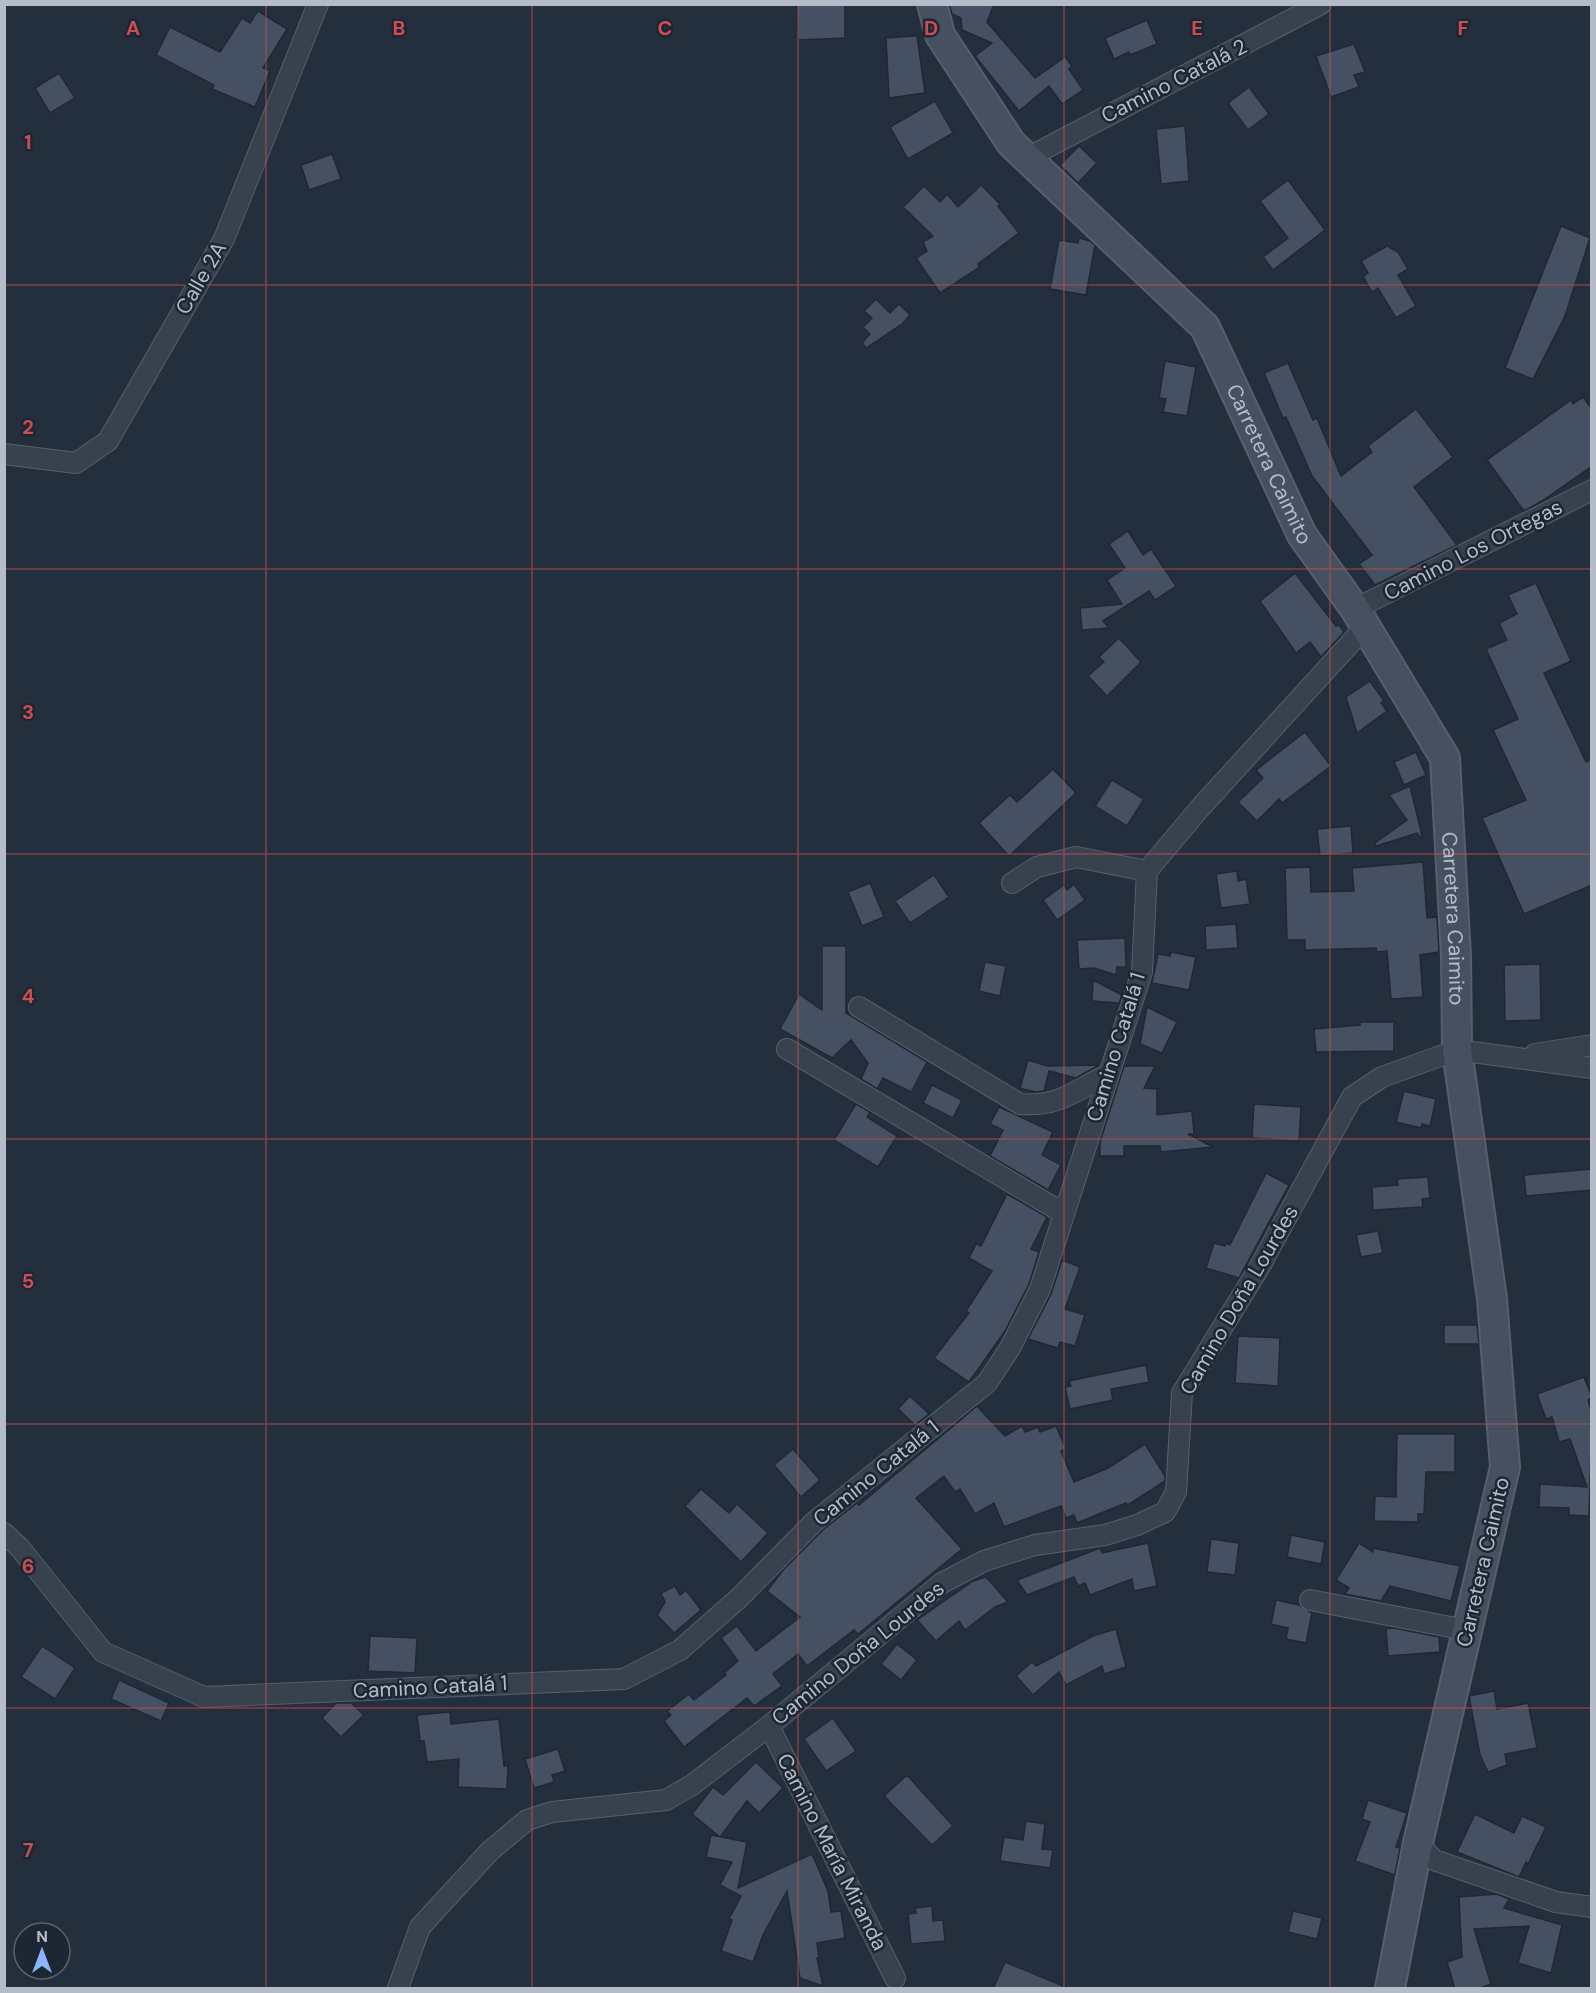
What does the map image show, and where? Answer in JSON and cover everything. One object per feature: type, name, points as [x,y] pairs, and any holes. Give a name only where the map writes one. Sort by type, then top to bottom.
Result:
[{"type":"street","name":"Calle 2A","points":[[4,453],[76,463],[108,441],[225,239],[318,4]]},
{"type":"street","name":"Carretera Caimito","points":[[932,4],[940,35],[1011,143],[1205,327],[1302,535],[1360,617],[1446,758],[1456,956],[1457,1050],[1492,1299],[1505,1467],[1418,1843],[1390,1989]]},
{"type":"street","name":"Camino Catalá 2","points":[[1027,158],[1322,4]]},
{"type":"street","name":"Camino Los Ortegas","points":[[1360,617],[1592,490]]},
{"type":"street","points":[[1012,883],[1037,867],[1076,857],[1147,871],[1360,617]]},
{"type":"street","name":"Camino Catalá 1","points":[[4,1533],[20,1548],[103,1652],[204,1697],[624,1679],[680,1650],[739,1598],[814,1522],[987,1383],[1010,1348],[1040,1289],[1142,972],[1147,871]]},
{"type":"street","points":[[859,1007],[1020,1104],[1042,1106],[1069,1097],[1109,1074]]},
{"type":"street","points":[[1515,1058],[1592,1045]]},
{"type":"street","points":[[787,1049],[1063,1213]]},
{"type":"street","points":[[1457,1050],[1592,1068]]},
{"type":"street","name":"Camino Doña Lourdes","points":[[398,1989],[420,1927],[490,1851],[527,1820],[552,1812],[666,1800],[692,1785],[769,1726],[942,1583],[984,1561],[1004,1554],[1035,1545],[1105,1535],[1137,1525],[1165,1512],[1176,1492],[1182,1393],[1259,1268],[1352,1097],[1382,1077],[1457,1050]]},
{"type":"street","points":[[1310,1600],[1466,1630]]},
{"type":"street","name":"Camino María Miranda","points":[[769,1726],[895,1978]]},
{"type":"street","points":[[1418,1843],[1434,1860],[1557,1902],[1592,1907]]},
{"type":"street","points":[[1557,1902],[1592,1897]]},
{"type":"building","points":[[797,4],[845,4],[845,38],[798,40]]},
{"type":"building","points":[[949,4],[994,4],[987,22],[1035,78],[1065,57],[1072,66],[1069,69],[1083,90],[1062,104],[1049,86],[1019,111],[975,56],[992,43],[962,30],[961,18],[952,14]]},
{"type":"building","points":[[258,11],[287,29],[263,68],[270,71],[255,107],[212,89],[214,85],[156,55],[170,27],[220,52],[242,18],[250,23]]},
{"type":"building","points":[[1147,20],[1157,44],[1114,59],[1105,38]]},
{"type":"building","points":[[917,36],[925,93],[889,98],[886,38]]},
{"type":"building","points":[[1354,44],[1365,72],[1354,75],[1359,87],[1331,97],[1316,56]]},
{"type":"building","points":[[59,73],[75,98],[50,113],[35,88]]},
{"type":"building","points":[[1249,87],[1269,114],[1248,130],[1228,103]]},
{"type":"building","points":[[935,101],[953,133],[908,159],[890,127]]},
{"type":"building","points":[[1185,126],[1189,181],[1161,184],[1156,129]]},
{"type":"building","points":[[1079,146],[1097,163],[1078,183],[1060,165]]},
{"type":"building","points":[[332,154],[341,179],[309,190],[301,165]]},
{"type":"building","points":[[1288,180],[1325,230],[1273,270],[1263,257],[1288,238],[1260,201]]},
{"type":"building","points":[[981,185],[1000,204],[998,206],[1019,233],[978,264],[980,267],[940,293],[916,258],[927,251],[923,242],[933,236],[903,207],[924,186],[940,202],[947,194],[958,207]]},
{"type":"building","points":[[1561,226],[1590,238],[1565,316],[1533,379],[1505,368]]},
{"type":"building","points":[[1079,238],[1095,245],[1086,295],[1050,289],[1059,240],[1078,243]]},
{"type":"building","points":[[1387,246],[1398,252],[1408,269],[1398,275],[1416,306],[1396,318],[1378,288],[1372,292],[1363,276],[1368,273],[1361,261]]},
{"type":"building","points":[[876,299],[890,313],[899,304],[910,315],[902,324],[866,348],[862,343],[870,334],[863,327],[872,318],[864,311]]},
{"type":"building","points":[[1165,361],[1196,367],[1187,416],[1163,412],[1166,399],[1159,398]]},
{"type":"building","points":[[1288,363],[1313,420],[1317,418],[1341,476],[1372,452],[1368,446],[1416,409],[1453,457],[1414,487],[1457,545],[1375,585],[1359,564],[1372,555],[1312,476],[1264,373]]},
{"type":"building","points":[[1583,397],[1592,409],[1592,466],[1524,511],[1487,460],[1571,400],[1573,404]]},
{"type":"building","points":[[1128,531],[1143,555],[1151,549],[1176,586],[1155,600],[1149,591],[1103,621],[1109,628],[1082,630],[1080,608],[1122,604],[1107,580],[1125,568],[1109,544]]},
{"type":"building","points":[[1295,573],[1336,626],[1339,625],[1344,632],[1321,657],[1310,642],[1296,653],[1260,601]]},
{"type":"building","points":[[1536,583],[1571,661],[1544,673],[1586,762],[1592,759],[1592,885],[1524,914],[1482,818],[1526,800],[1493,730],[1518,719],[1486,649],[1507,640],[1499,623],[1517,614],[1508,595]]},
{"type":"building","points":[[1119,638],[1141,662],[1107,696],[1088,676],[1104,662],[1099,657]]},
{"type":"building","points":[[1370,681],[1384,701],[1381,703],[1387,711],[1357,733],[1346,697]]},
{"type":"building","points":[[1305,732],[1331,766],[1282,803],[1279,799],[1257,821],[1238,802],[1263,778],[1256,770]]},
{"type":"building","points":[[1416,752],[1426,775],[1404,785],[1394,762]]},
{"type":"building","points":[[1053,769],[1076,793],[1009,856],[979,823],[1010,795],[1017,802]]},
{"type":"building","points":[[1112,780],[1144,799],[1127,826],[1095,806]]},
{"type":"building","points":[[1410,786],[1423,840],[1417,833],[1376,846],[1375,843],[1407,820],[1389,795]]},
{"type":"building","points":[[1351,826],[1353,853],[1320,856],[1317,829]]},
{"type":"building","points":[[1423,862],[1427,918],[1437,917],[1439,952],[1420,955],[1423,997],[1391,999],[1387,951],[1377,952],[1376,948],[1305,950],[1305,940],[1287,940],[1285,868],[1310,867],[1311,892],[1354,891],[1352,868]]},
{"type":"building","points":[[1237,871],[1238,881],[1246,879],[1250,904],[1221,908],[1216,874]]},
{"type":"building","points":[[934,875],[949,897],[910,923],[895,901]]},
{"type":"building","points":[[870,883],[884,917],[862,926],[848,892]]},
{"type":"building","points":[[1074,884],[1085,900],[1057,920],[1043,900],[1064,885],[1067,890]]},
{"type":"building","points":[[1236,924],[1238,948],[1206,950],[1205,926]]},
{"type":"building","points":[[1125,938],[1126,967],[1117,967],[1116,975],[1094,968],[1079,969],[1077,940]]},
{"type":"building","points":[[822,946],[846,946],[846,1013],[927,1062],[911,1092],[883,1078],[877,1089],[861,1079],[868,1063],[851,1040],[832,1058],[780,1029],[799,994],[822,1010]]},
{"type":"building","points":[[1171,952],[1196,957],[1189,990],[1152,983],[1158,954],[1170,956]]},
{"type":"building","points":[[985,962],[1006,966],[1000,996],[979,991]]},
{"type":"building","points":[[1540,964],[1541,1020],[1505,1021],[1504,965]]},
{"type":"building","points":[[1093,980],[1122,995],[1119,1003],[1092,1001]]},
{"type":"building","points":[[1147,1007],[1177,1022],[1162,1053],[1140,1044]]},
{"type":"building","points":[[1360,1022],[1394,1022],[1394,1051],[1316,1052],[1314,1029],[1360,1025]]},
{"type":"building","points":[[1028,1060],[1047,1066],[1099,1065],[1076,1078],[1049,1071],[1044,1091],[1035,1092],[1020,1088]]},
{"type":"building","points":[[1124,1066],[1155,1066],[1144,1088],[1157,1089],[1157,1115],[1192,1111],[1194,1134],[1188,1134],[1213,1147],[1161,1152],[1160,1146],[1124,1146],[1124,1156],[1100,1156],[1100,1142]]},
{"type":"building","points":[[932,1085],[962,1100],[953,1118],[923,1103]]},
{"type":"building","points":[[1404,1091],[1436,1099],[1430,1126],[1422,1124],[1421,1128],[1396,1122]]},
{"type":"building","points":[[856,1104],[870,1112],[867,1117],[897,1136],[878,1167],[834,1140]]},
{"type":"building","points":[[1254,1104],[1301,1107],[1299,1141],[1252,1138]]},
{"type":"building","points":[[999,1107],[1053,1132],[1042,1155],[1061,1165],[1048,1190],[990,1156],[1003,1130],[990,1124]]},
{"type":"building","points":[[1592,1169],[1592,1190],[1526,1196],[1524,1175]]},
{"type":"building","points":[[1266,1173],[1289,1185],[1239,1278],[1206,1268],[1214,1243],[1230,1245]]},
{"type":"building","points":[[1428,1177],[1430,1198],[1422,1199],[1423,1207],[1373,1210],[1372,1187],[1398,1185],[1397,1179]]},
{"type":"building","points":[[1007,1194],[1047,1217],[1031,1249],[1039,1252],[1029,1284],[1005,1331],[969,1382],[934,1358],[969,1313],[966,1311],[992,1271],[969,1258],[976,1244],[981,1246]]},
{"type":"building","points":[[1378,1231],[1383,1253],[1361,1257],[1356,1235]]},
{"type":"building","points":[[1062,1260],[1080,1267],[1065,1309],[1085,1315],[1075,1346],[1060,1342],[1058,1348],[1028,1339],[1051,1294]]},
{"type":"building","points":[[1444,1325],[1477,1325],[1479,1344],[1444,1344]]},
{"type":"building","points":[[1238,1336],[1280,1338],[1278,1386],[1235,1383]]},
{"type":"building","points":[[1146,1365],[1149,1382],[1111,1389],[1113,1400],[1070,1409],[1065,1387],[1071,1386],[1069,1381]]},
{"type":"building","points":[[1584,1377],[1592,1397],[1588,1400],[1592,1413],[1589,1516],[1569,1515],[1569,1508],[1539,1507],[1540,1484],[1587,1487],[1570,1439],[1559,1442],[1552,1417],[1546,1419],[1537,1394]]},
{"type":"building","points":[[910,1396],[929,1414],[915,1425],[898,1409]]},
{"type":"building","points":[[977,1406],[1005,1436],[1022,1426],[1025,1432],[1038,1427],[1040,1432],[1056,1426],[1066,1449],[1061,1451],[1074,1482],[1108,1468],[1145,1444],[1165,1476],[1165,1481],[1128,1505],[1126,1503],[1077,1523],[1074,1515],[1066,1518],[1061,1506],[1004,1527],[994,1503],[975,1514],[960,1489],[955,1492],[944,1476],[916,1498],[962,1549],[858,1634],[854,1630],[807,1666],[798,1654],[773,1674],[782,1686],[754,1706],[747,1698],[684,1747],[664,1721],[671,1715],[667,1711],[689,1694],[694,1700],[726,1675],[724,1673],[738,1661],[721,1638],[737,1626],[756,1651],[800,1617],[767,1591],[784,1569],[824,1529],[857,1503],[859,1505]]},
{"type":"building","points":[[1397,1434],[1455,1434],[1455,1472],[1426,1472],[1424,1514],[1418,1514],[1418,1522],[1374,1521],[1375,1496],[1396,1497]]},
{"type":"building","points":[[793,1449],[820,1480],[801,1497],[774,1465]]},
{"type":"building","points":[[701,1489],[729,1513],[737,1504],[768,1533],[741,1562],[685,1506]]},
{"type":"building","points":[[1291,1535],[1325,1542],[1321,1564],[1287,1557]]},
{"type":"building","points":[[1211,1539],[1239,1543],[1235,1575],[1207,1572]]},
{"type":"building","points":[[1148,1543],[1157,1586],[1134,1591],[1132,1579],[1090,1595],[1085,1583],[1078,1586],[1074,1577],[1027,1595],[1017,1580],[1100,1548],[1102,1553]]},
{"type":"building","points":[[1359,1543],[1373,1552],[1373,1548],[1460,1566],[1451,1601],[1390,1586],[1381,1601],[1345,1594],[1349,1588],[1336,1580]]},
{"type":"building","points":[[986,1577],[1008,1602],[995,1607],[965,1630],[959,1621],[936,1641],[917,1620],[973,1581]]},
{"type":"building","points":[[675,1586],[680,1595],[686,1590],[701,1610],[674,1633],[657,1615],[665,1602],[661,1593]]},
{"type":"building","points":[[1276,1600],[1299,1605],[1312,1613],[1306,1643],[1286,1639],[1288,1628],[1271,1624]]},
{"type":"building","points":[[1394,1628],[1439,1637],[1440,1652],[1388,1656],[1386,1629]]},
{"type":"building","points":[[1116,1629],[1126,1667],[1104,1674],[1102,1666],[1066,1685],[1059,1672],[1033,1695],[1016,1676],[1032,1662],[1036,1666],[1093,1636]]},
{"type":"building","points":[[370,1636],[417,1638],[415,1673],[368,1671]]},
{"type":"building","points":[[897,1644],[917,1660],[901,1680],[881,1664]]},
{"type":"building","points":[[42,1646],[75,1668],[55,1699],[21,1677]]},
{"type":"building","points":[[119,1680],[169,1703],[161,1721],[111,1699]]},
{"type":"building","points":[[1494,1691],[1497,1709],[1528,1703],[1537,1748],[1505,1754],[1507,1765],[1488,1772],[1480,1755],[1469,1696]]},
{"type":"building","points":[[336,1703],[351,1703],[364,1715],[341,1737],[322,1718]]},
{"type":"building","points":[[450,1712],[451,1724],[499,1719],[504,1766],[508,1765],[507,1789],[458,1787],[459,1759],[427,1762],[424,1741],[420,1741],[417,1715]]},
{"type":"building","points":[[833,1718],[856,1751],[826,1771],[804,1739]]},
{"type":"building","points":[[558,1749],[565,1771],[552,1775],[554,1782],[534,1788],[525,1759]]},
{"type":"building","points":[[756,1762],[783,1788],[759,1813],[747,1801],[720,1837],[692,1814],[713,1787],[723,1795]]},
{"type":"building","points":[[907,1775],[953,1826],[932,1845],[884,1796]]},
{"type":"building","points":[[1368,1800],[1407,1813],[1396,1847],[1400,1848],[1395,1875],[1355,1861],[1370,1822],[1362,1819]]},
{"type":"building","points":[[1475,1814],[1514,1833],[1522,1816],[1546,1827],[1519,1877],[1457,1852]]},
{"type":"building","points":[[1026,1821],[1045,1824],[1042,1849],[1053,1850],[1050,1868],[1000,1861],[1004,1837],[1023,1840]]},
{"type":"building","points":[[711,1835],[747,1842],[738,1888],[812,1854],[828,1891],[831,1912],[841,1911],[845,1938],[817,1943],[819,1958],[817,1958],[823,1986],[800,1978],[787,1891],[763,1935],[753,1962],[721,1951],[732,1920],[729,1919],[741,1896],[720,1885],[732,1862],[706,1857]]},
{"type":"building","points":[[1497,1894],[1509,1899],[1504,1908],[1562,1925],[1551,1973],[1518,1963],[1529,1926],[1474,1929],[1491,1984],[1478,1989],[1455,1989],[1447,1962],[1462,1957],[1459,1897]]},
{"type":"building","points":[[932,1906],[933,1921],[943,1920],[945,1941],[911,1944],[908,1914],[916,1913],[915,1908]]},
{"type":"building","points":[[1293,1911],[1322,1918],[1317,1939],[1288,1932]]},
{"type":"building","points":[[1005,1962],[1068,1988],[1068,1989],[993,1989]]}]
